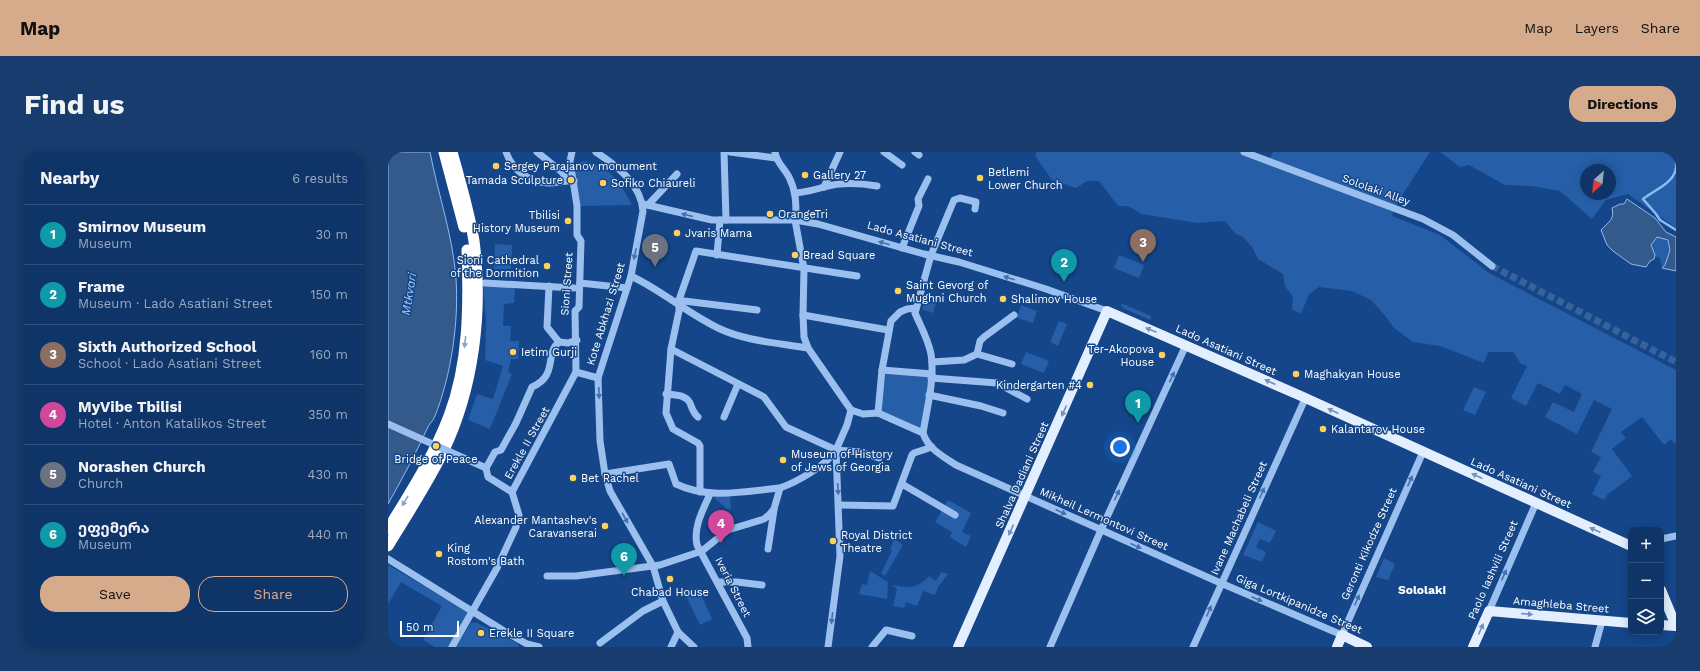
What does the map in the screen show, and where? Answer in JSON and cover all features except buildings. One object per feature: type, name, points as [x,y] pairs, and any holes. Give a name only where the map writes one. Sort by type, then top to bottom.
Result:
[{"type":"highway","points":[[388,529],[424,469],[444,428],[457,388],[463,360],[468,317],[467,249],[464,228],[444,152]]},
{"type":"highway","points":[[388,546],[443,452],[460,408],[471,359],[476,307],[474,242],[452,152]]},
{"type":"main road","name":"Lado Asatiani Street","points":[[1107,311],[1186,345],[1628,545]]},
{"type":"main road","name":"Shalva Dadiani Street","points":[[958,647],[1107,311]]},
{"type":"main road","points":[[1664,597],[1676,626],[1664,625]]},
{"type":"main road","name":"Amaghleba Street","points":[[1488,611],[1628,623]]},
{"type":"main road","name":"Paolo Iashvili Street","points":[[1472,647],[1488,611]]},
{"type":"main road","name":"Geronti Kikodze Street","points":[[1337,647],[1342,635]]},
{"type":"main road","name":"Giga Lortkipanidze Street","points":[[1342,635],[1367,647]]},
{"type":"street","points":[[506,152],[508,159],[516,170],[528,178],[543,182],[574,181]]},
{"type":"street","points":[[537,152],[563,173],[566,181]]},
{"type":"street","name":"Sioni Street","points":[[572,152],[570,161],[577,206],[577,235],[581,242],[579,307],[575,311],[577,340],[576,372]]},
{"type":"street","points":[[596,152],[608,160],[634,185],[645,205],[677,174]]},
{"type":"street","points":[[717,255],[723,220],[725,175],[724,152]]},
{"type":"street","points":[[730,152],[775,155],[789,176],[796,193],[795,220],[804,269],[803,329],[808,348],[851,410],[862,414],[878,413],[924,434],[932,376],[932,362],[925,334],[915,313],[916,308],[931,255],[954,200],[960,198],[976,202],[975,209]]},
{"type":"street","points":[[824,187],[840,152]]},
{"type":"street","points":[[884,152],[902,165]]},
{"type":"street","name":"Sololaki Alley","points":[[1244,152],[1423,219],[1453,236],[1492,266]]},
{"type":"street","points":[[902,248],[919,206],[918,199],[928,179]]},
{"type":"street","points":[[796,193],[810,192],[824,187],[846,183],[877,186]]},
{"type":"street","name":"Lado Asatiani Street","points":[[645,205],[703,218],[723,220],[795,220],[818,224],[1046,289],[1107,311]]},
{"type":"street","name":"Kote Abkhazi Street","points":[[645,205],[631,276],[598,378],[600,441],[605,474],[610,490],[652,566],[663,601],[678,632],[694,647]]},
{"type":"street","points":[[700,492],[700,446],[698,443],[673,429],[666,413],[666,394],[671,349],[679,300],[696,251],[804,269],[858,276]]},
{"type":"street","points":[[631,276],[653,286],[703,320],[725,330],[742,336],[808,348]]},
{"type":"street","points":[[485,283],[516,281],[574,288]]},
{"type":"street","points":[[580,283],[627,288]]},
{"type":"street","points":[[549,286],[547,327],[559,342],[568,343],[577,340]]},
{"type":"street","points":[[679,304],[684,300],[757,310]]},
{"type":"street","points":[[878,413],[888,330],[891,322],[900,312],[907,309],[916,308]]},
{"type":"street","points":[[803,315],[888,330]]},
{"type":"street","points":[[977,354],[980,341],[1014,315]]},
{"type":"street","points":[[512,492],[488,477],[486,468],[495,452],[500,450],[516,423],[532,387],[541,383],[547,375],[555,346],[559,342]]},
{"type":"street","points":[[1050,647],[1101,530],[1186,345]]},
{"type":"street","points":[[671,349],[764,397],[786,427],[836,450],[860,452],[879,458]]},
{"type":"street","points":[[932,362],[964,360],[977,354],[1012,364]]},
{"type":"street","points":[[882,370],[997,383],[1027,399]]},
{"type":"street","points":[[576,372],[598,378]]},
{"type":"street","name":"Erekle II Street","points":[[452,647],[497,568],[516,527],[519,515],[512,492],[576,372]]},
{"type":"street","points":[[724,417],[738,384]]},
{"type":"street","points":[[666,394],[683,396],[688,400],[694,413],[698,417]]},
{"type":"street","points":[[929,395],[1003,412]]},
{"type":"street","name":"Ivane Machabeli Street","points":[[1193,647],[1305,399]]},
{"type":"street","points":[[605,474],[669,464],[676,484],[700,492],[710,494],[780,488],[795,482],[827,461],[836,450],[847,425],[851,410]]},
{"type":"street","points":[[388,424],[486,468]]},
{"type":"street","name":"Mikheil Lermontovi Street","points":[[924,434],[926,441],[932,448],[971,473],[1026,496],[1221,584]]},
{"type":"street","points":[[839,505],[893,506],[914,453],[932,448]]},
{"type":"street","points":[[828,647],[840,556],[836,450]]},
{"type":"street","name":"Geronti Kikodze Street","points":[[1342,635],[1423,452]]},
{"type":"street","points":[[902,484],[955,515]]},
{"type":"street","points":[[768,549],[774,510],[780,488]]},
{"type":"street","name":"Iveria Street","points":[[710,494],[697,525],[695,536],[697,545],[702,551],[719,582],[747,638],[748,647]]},
{"type":"street","name":"Paolo Iashvili Street","points":[[1488,611],[1536,503]]},
{"type":"street","points":[[547,576],[576,576],[652,566],[702,551],[728,530],[743,524],[764,519],[774,510]]},
{"type":"street","points":[[1664,539],[1676,536]]},
{"type":"street","points":[[388,559],[527,645],[539,647]]},
{"type":"street","points":[[719,582],[737,582],[762,585]]},
{"type":"street","name":"Giga Lortkipanidze Street","points":[[1221,584],[1342,635]]},
{"type":"street","points":[[603,644],[643,611],[663,601]]},
{"type":"street","points":[[1594,647],[1602,621]]},
{"type":"street","points":[[872,647],[886,630],[912,636]]},
{"type":"street","points":[[671,647],[678,632]]},
{"type":"shaded area","points":[[1036,152],[1244,152],[1268,162],[1273,152],[1430,152],[1394,208],[1392,216],[1440,235],[1489,273],[1676,370],[1676,442],[1674,443],[1671,439],[1664,445],[1642,417],[1621,432],[1626,438],[1612,449],[1632,476],[1607,495],[1604,500],[1592,494],[1601,476],[1593,472],[1601,457],[1591,452],[1612,409],[1594,400],[1577,434],[1545,417],[1553,402],[1574,412],[1582,394],[1565,385],[1560,394],[1538,383],[1526,406],[1511,398],[1527,366],[1521,364],[1513,352],[1488,352],[1484,363],[1440,346],[1413,342],[1394,328],[1371,300],[1352,291],[1319,287],[1309,294],[1301,314],[1292,309],[1293,297],[1285,286],[1283,274],[1258,259],[1252,247],[1242,236],[1236,234],[1225,221],[1197,223],[1142,214],[1128,206],[1118,206],[1099,181],[1087,181],[1076,188],[1052,180],[1036,157]]},
{"type":"shaded area","points":[[1440,152],[1676,152],[1676,228],[1628,194],[1616,197],[1616,164],[1580,164],[1580,200],[1606,200],[1592,219],[1560,191],[1532,186],[1505,185],[1469,165],[1460,167]]},
{"type":"shaded area","points":[[583,161],[600,166],[613,176],[632,205],[579,206],[574,165]]},
{"type":"shaded area","points":[[1658,236],[1667,239],[1670,250],[1665,265],[1662,268],[1660,258],[1654,256],[1651,245]]},
{"type":"shaded area","points":[[495,244],[512,245],[511,269],[494,269]]},
{"type":"shaded area","points":[[1119,255],[1144,265],[1139,278],[1114,268]]},
{"type":"shaded area","points":[[483,286],[515,288],[514,303],[504,304],[503,326],[511,326],[510,341],[519,341],[518,359],[511,359],[508,372],[512,374],[490,429],[468,420],[477,394],[493,399],[503,366],[485,360],[486,321]]},
{"type":"shaded area","points":[[926,297],[937,301],[933,313],[922,309]]},
{"type":"shaded area","points":[[1123,304],[1151,316],[1150,320],[1123,308],[1121,305]]},
{"type":"shaded area","points":[[1021,305],[1037,311],[1033,323],[1017,318]]},
{"type":"shaded area","points":[[1059,321],[1067,324],[1058,346],[1050,342]]},
{"type":"shaded area","points":[[1026,352],[1049,361],[1044,373],[1021,364]]},
{"type":"shaded area","points":[[886,373],[930,376],[922,431],[880,412]]},
{"type":"shaded area","points":[[1474,387],[1486,392],[1475,415],[1463,410]]},
{"type":"shaded area","points":[[730,494],[731,509],[727,509],[711,495]]},
{"type":"shaded area","points":[[948,500],[971,513],[962,532],[971,536],[966,547],[950,537],[952,532],[935,522]]},
{"type":"shaded area","points":[[1258,522],[1276,531],[1270,543],[1260,539],[1256,547],[1266,552],[1262,562],[1243,555]]},
{"type":"shaded area","points":[[894,539],[903,545],[885,576],[881,573],[892,551],[890,550]]},
{"type":"shaded area","points":[[1384,558],[1395,564],[1388,580],[1376,577]]},
{"type":"shaded area","points":[[388,565],[469,612],[449,647],[435,647],[423,640],[442,606],[401,582],[388,604]]},
{"type":"shaded area","points":[[870,571],[888,582],[887,599],[859,594],[862,584],[867,585]]},
{"type":"shaded area","points":[[941,572],[948,574],[938,587],[935,595],[923,591],[917,606],[906,602],[904,608],[893,606],[897,589],[892,585],[908,587],[917,585],[929,576],[936,581]]},
{"type":"shaded area","points":[[698,588],[712,619],[700,625],[685,594]]},
{"type":"shaded area","name":"Erekle II Square","points":[[471,623],[477,623],[517,643],[519,647],[456,647]]},
{"type":"water","name":"Mtkvari","points":[[388,152],[430,152],[452,247],[457,296],[453,349],[441,400],[434,418],[388,504]]},
{"type":"water","points":[[1627,199],[1655,218],[1666,232],[1676,237],[1676,271],[1662,268],[1665,265],[1670,250],[1668,240],[1657,237],[1651,245],[1655,255],[1654,259],[1650,261],[1646,267],[1631,264],[1607,245],[1601,230],[1612,218],[1612,208],[1620,204],[1624,204]]},
{"type":"waterway","points":[[1676,152],[1676,165]]},
{"type":"waterway","points":[[1676,167],[1675,173],[1668,182],[1643,199],[1660,220],[1676,230]]},
{"type":"tunnel","points":[[1492,266],[1676,362]]},
{"type":"place","name":"Sergey Parajanov monument","points":[[496,166]]},
{"type":"place","name":"Gallery 27","points":[[805,175]]},
{"type":"place","name":"Betlemi Lower Church","points":[[980,178]]},
{"type":"place","name":"Tamada Sculpture","points":[[571,180]]},
{"type":"place","name":"Sofiko Chiaureli","points":[[603,183]]},
{"type":"place","name":"OrangeTri","points":[[770,214]]},
{"type":"place","name":"Tbilisi History Museum","points":[[568,221]]},
{"type":"place","name":"Jvaris Mama","points":[[677,233]]},
{"type":"place","name":"Bread Square","points":[[795,255]]},
{"type":"place","name":"Sixth Authorized School","points":[[1143,262]]},
{"type":"place","name":"Sioni Cathedral of the Dormition","points":[[547,266]]},
{"type":"place","name":"Norashen Church","points":[[655,267]]},
{"type":"place","name":"Frame","points":[[1064,282]]},
{"type":"place","name":"Saint Gevorg of Mughni Church","points":[[898,291]]},
{"type":"place","name":"Shalimov House","points":[[1003,299]]},
{"type":"place","name":"Ietim Gurji","points":[[513,352]]},
{"type":"place","name":"Ter-Akopova House","points":[[1162,355]]},
{"type":"place","name":"Maghakyan House","points":[[1296,374]]},
{"type":"place","name":"Kindergarten #4","points":[[1090,385]]},
{"type":"place","name":"Smirnov Museum","points":[[1138,423]]},
{"type":"place","name":"Kalantarov House","points":[[1323,429]]},
{"type":"place","name":"Bridge of Peace","points":[[436,446]]},
{"type":"place","name":"Museum of History of Jews of Georgia","points":[[783,460]]},
{"type":"place","name":"Bet Rachel","points":[[573,478]]},
{"type":"place","name":"Alexander Mantashev's Caravanserai","points":[[605,526]]},
{"type":"place","name":"Royal District Theatre","points":[[833,541]]},
{"type":"place","name":"MyVibe Tbilisi","points":[[721,543]]},
{"type":"place","name":"King Rostom's Bath","points":[[439,554]]},
{"type":"place","name":"ეფემერა","points":[[624,576]]},
{"type":"place","name":"Chabad House","points":[[670,579]]},
{"type":"place","name":"Erekle II Square","points":[[481,633]]},
{"type":"district","name":"Sololaki","points":[[1422,590]]}]
